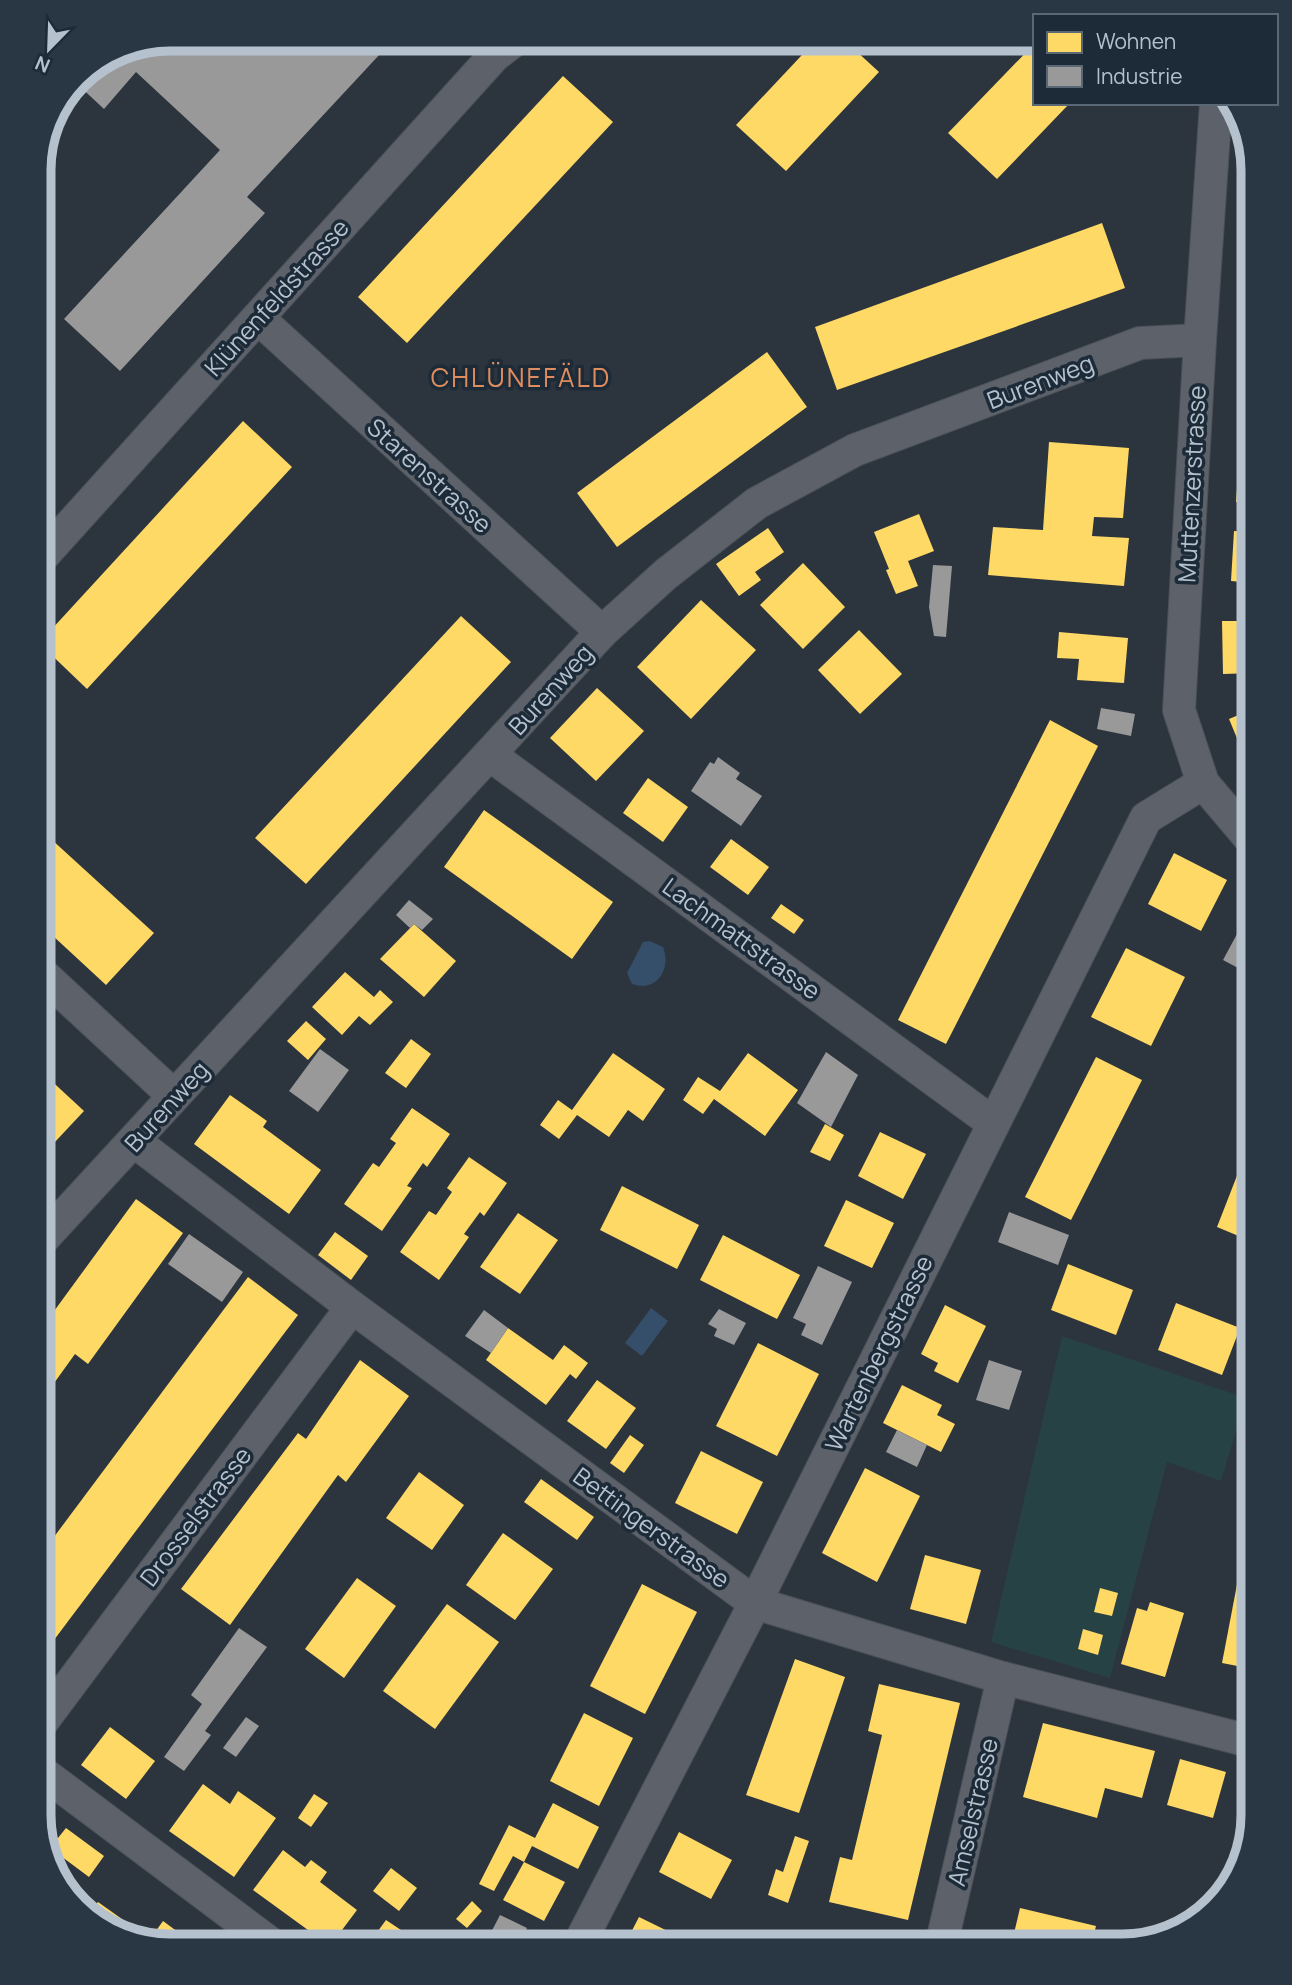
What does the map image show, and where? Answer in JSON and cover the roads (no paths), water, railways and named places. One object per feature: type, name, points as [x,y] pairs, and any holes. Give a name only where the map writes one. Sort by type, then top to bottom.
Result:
[{"type":"street","name":"Klünenfeldstrasse","points":[[51,547],[500,51]]},
{"type":"street","name":"Muttenzerstrasse","points":[[1216,105],[1179,710],[1203,783],[1241,827]]},
{"type":"street","name":"Starenstrasse","points":[[258,318],[602,632]]},
{"type":"street","name":"Burenweg","points":[[51,1230],[602,632],[666,574],[757,503],[855,450],[1140,343],[1200,340]]},
{"type":"street","name":"Lachmattstrasse","points":[[490,755],[993,1123]]},
{"type":"street","name":"Wartenbergstrasse","points":[[584,1934],[755,1602],[1146,818],[1203,783]]},
{"type":"street","points":[[51,982],[174,1096]]},
{"type":"street","name":"Bettingerstrasse","points":[[134,1141],[352,1307],[755,1602],[1003,1678],[1241,1739]]},
{"type":"street","name":"Drosselstrasse","points":[[51,1709],[352,1307]]},
{"type":"street","name":"Amselstrasse","points":[[943,1934],[1003,1678]]},
{"type":"street","points":[[51,1780],[258,1934]]},
{"type":"water","points":[[650,941],[663,947],[663,971],[655,982],[648,985],[632,984],[627,973],[643,942]]},
{"type":"water","points":[[651,1308],[668,1321],[642,1356],[625,1343]]},
{"type":"district","name":"CHLÜNEFÄLD","points":[[521,377]]}]
